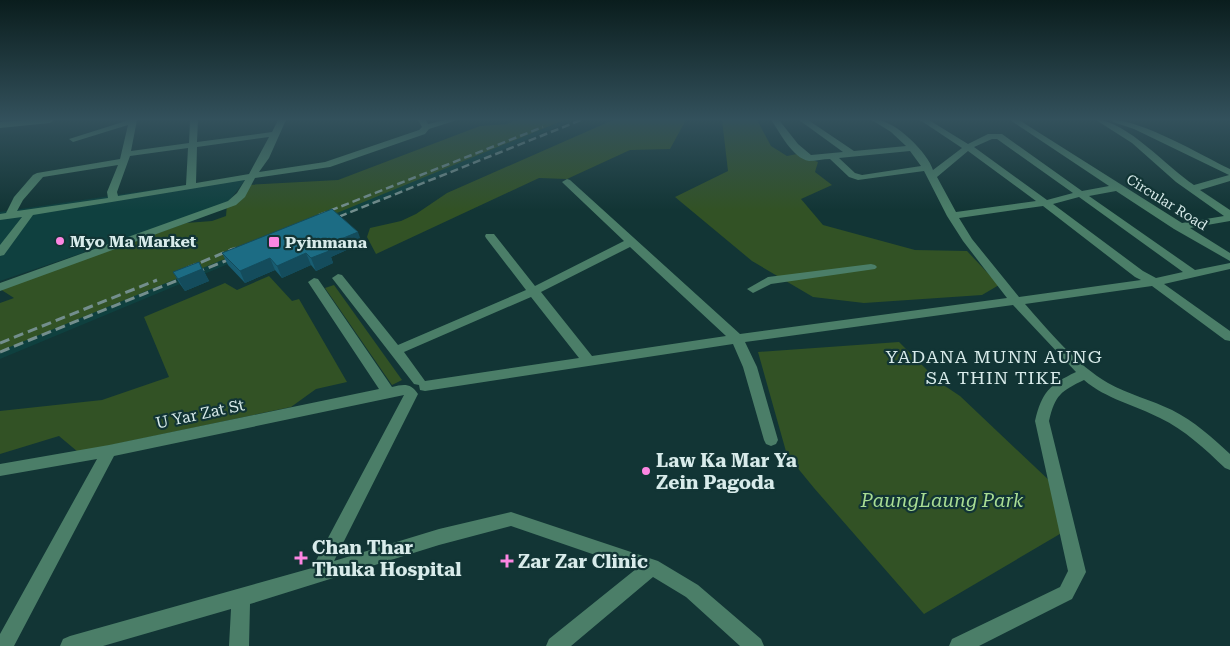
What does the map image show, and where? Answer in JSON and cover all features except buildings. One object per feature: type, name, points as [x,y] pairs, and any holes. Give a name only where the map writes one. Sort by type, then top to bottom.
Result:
[{"type":"street","points":[[114,200],[112,192],[126,150]]},
{"type":"street","points":[[5,217],[36,177],[40,175],[163,150]]},
{"type":"street","points":[[191,150],[191,187]]},
{"type":"street","points":[[0,287],[237,200],[266,150]]},
{"type":"street","points":[[5,217],[334,163],[370,150]]},
{"type":"street","points":[[799,150],[805,156],[813,158],[892,150]]},
{"type":"street","points":[[847,150],[852,154]]},
{"type":"street","points":[[916,150],[931,172],[952,216],[968,241],[1018,301],[1084,373],[1101,386],[1185,424],[1207,441],[1230,464]]},
{"type":"street","points":[[832,156],[852,175],[861,178],[931,172],[965,150]]},
{"type":"street","points":[[971,150],[995,165],[1139,274],[1154,282],[1230,337]]},
{"type":"street","points":[[1019,150],[1193,274]]},
{"type":"street","name":"Circular Road","points":[[1060,150],[1178,227],[1230,258]]},
{"type":"street","points":[[1146,150],[1178,180],[1221,208],[1230,218],[1178,227]]},
{"type":"street","points":[[1184,150],[1230,173]]},
{"type":"street","points":[[1192,189],[1230,178]]},
{"type":"street","points":[[567,182],[737,339],[750,367],[771,440]]},
{"type":"street","points":[[952,216],[1045,203],[1080,194],[1118,188]]},
{"type":"street","points":[[0,254],[29,214]]},
{"type":"street","points":[[490,236],[588,360]]},
{"type":"street","points":[[395,350],[534,291],[631,242]]},
{"type":"street","name":"U Yar Zat St","points":[[0,470],[109,451],[415,387],[588,360],[1154,282],[1230,266]]},
{"type":"street","points":[[752,289],[768,281],[871,267]]},
{"type":"street","points":[[319,572],[415,387],[395,350],[338,278]]},
{"type":"street","points":[[314,282],[388,392]]},
{"type":"street","points":[[959,646],[1066,593],[1077,572],[1042,421],[1046,401],[1056,389],[1084,373]]},
{"type":"street","points":[[4,646],[109,451]]},
{"type":"street","points":[[70,646],[240,598],[319,572],[474,527],[511,519],[652,566],[692,590],[754,646]]},
{"type":"street","points":[[556,646],[652,566]]},
{"type":"street","points":[[239,646],[240,598]]},
{"type":"shaded area","points":[[483,150],[502,150],[0,359],[0,344]]},
{"type":"shaded area","name":"Myo Ma Market","points":[[248,176],[227,204],[0,281],[0,212]]},
{"type":"green space","points":[[417,150],[490,150],[0,351],[0,303],[14,298],[0,289],[186,223],[212,221],[226,216],[227,204],[247,185],[338,180]]},
{"type":"green space","points":[[544,150],[630,150],[567,179],[539,178],[376,254],[367,237],[370,228],[401,221],[416,214],[447,193]]},
{"type":"green space","points":[[726,150],[778,150],[787,156],[797,154],[818,162],[815,172],[832,185],[801,199],[823,225],[915,250],[967,251],[999,285],[982,295],[864,303],[813,297],[752,261],[675,197],[728,171]]},
{"type":"green space","points":[[269,276],[292,301],[299,299],[347,382],[316,389],[291,407],[78,452],[59,436],[0,454],[0,411],[102,400],[169,377],[144,317],[225,283],[237,290]]},
{"type":"green space","points":[[334,285],[402,380],[392,385],[325,288]]},
{"type":"green space","name":"PaungLaung Park","points":[[899,342],[939,382],[960,396],[1053,484],[1065,531],[924,614],[787,455],[758,352]]},
{"type":"railway","points":[[319,215],[484,150]]},
{"type":"railway","points":[[328,221],[505,150]]},
{"type":"railway","points":[[187,268],[233,249]]},
{"type":"railway","points":[[0,352],[240,255]]},
{"type":"railway","points":[[0,343],[157,280]]},
{"type":"place","name":"Myo Ma Market","points":[[60,241]]},
{"type":"place","name":"Pyinmana","points":[[274,242]]},
{"type":"place","name":"Law Ka Mar Ya Zein Pagoda","points":[[646,471]]},
{"type":"place","name":"Chan Thar Thuka Hospital","points":[[301,558]]},
{"type":"place","name":"Zar Zar Clinic","points":[[507,561]]},
{"type":"district","name":"YADANA MUNN AUNG SA THIN TIKE","points":[[994,366]]}]
